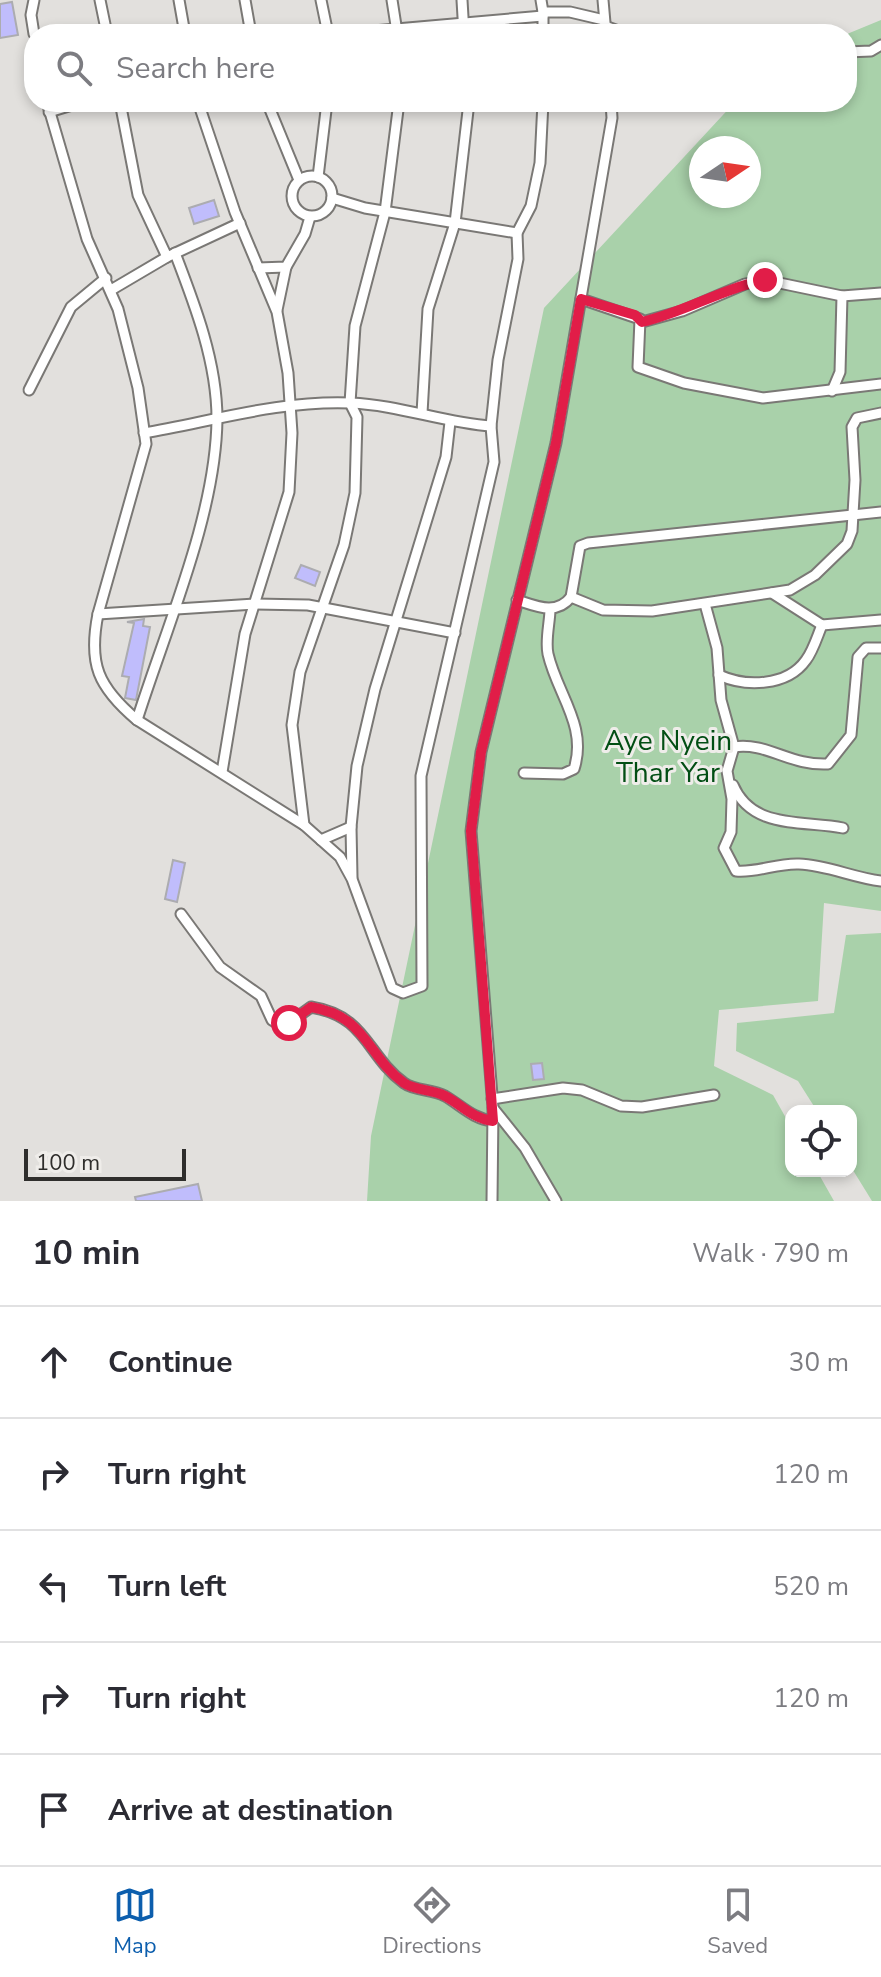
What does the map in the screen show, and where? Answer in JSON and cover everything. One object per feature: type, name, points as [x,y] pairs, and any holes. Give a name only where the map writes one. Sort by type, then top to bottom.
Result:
[{"type":"street","points":[[32,24],[34,0]]},
{"type":"street","points":[[100,0],[105,24]]},
{"type":"street","points":[[179,0],[183,24]]},
{"type":"street","points":[[245,0],[249,24]]},
{"type":"street","points":[[321,0],[326,24]]},
{"type":"street","points":[[392,0],[396,24]]},
{"type":"street","points":[[462,0],[464,24]]},
{"type":"street","points":[[541,0],[543,24]]},
{"type":"street","points":[[603,0],[605,24]]},
{"type":"street","points":[[490,24],[570,12],[598,24]]},
{"type":"street","points":[[857,52],[871,51],[881,45]]},
{"type":"street","points":[[49,112],[87,239],[111,290],[138,388],[144,433],[142,466],[98,614],[93,640],[98,672],[118,704],[137,720],[304,825],[340,857],[352,879],[392,988],[403,993],[422,986],[421,776],[484,493],[494,462],[491,426],[498,360],[518,259],[517,233],[531,206],[540,163],[543,112]]},
{"type":"street","points":[[122,112],[138,195],[171,255],[200,324],[217,418],[211,478],[193,552],[137,720]]},
{"type":"street","points":[[201,112],[240,223],[277,312],[291,406],[289,492],[237,668],[222,772]]},
{"type":"street","points":[[271,112],[299,180],[291,198],[301,214],[310,217]]},
{"type":"street","points":[[318,177],[326,112]]},
{"type":"street","points":[[304,825],[292,725],[300,672],[344,545],[355,493],[357,417],[350,403],[355,326],[385,212],[398,112]]},
{"type":"street","points":[[422,413],[428,309],[455,223],[468,112]]},
{"type":"street","points":[[492,1201],[493,1121],[471,831],[481,752],[556,443],[612,112]]},
{"type":"street","points":[[299,180],[318,177]]},
{"type":"street","points":[[277,312],[286,267],[302,241],[310,217],[328,208],[332,198],[331,189],[318,177]]},
{"type":"street","points":[[332,198],[385,212],[517,233]]},
{"type":"street","points":[[111,290],[171,255],[240,223]]},
{"type":"street","points":[[258,268],[286,267]]},
{"type":"street","points":[[29,390],[71,307],[106,278]]},
{"type":"street","points":[[642,322],[682,311],[745,284],[765,280],[842,296],[881,293]]},
{"type":"street","points":[[832,391],[840,372],[842,296]]},
{"type":"street","points":[[581,299],[635,315],[642,322]]},
{"type":"street","points":[[642,322],[636,360],[644,371],[684,383],[763,398],[881,384]]},
{"type":"street","points":[[144,433],[291,406],[350,403],[422,413],[450,422],[491,426]]},
{"type":"street","points":[[571,597],[603,610],[652,611],[790,590],[803,583],[836,557],[847,544],[854,516],[852,427],[857,418],[881,413]]},
{"type":"street","points":[[352,879],[351,827],[357,766],[375,689],[446,457],[450,422]]},
{"type":"street","points":[[517,600],[550,609],[559,608],[571,597],[580,546],[588,543],[881,512]]},
{"type":"street","points":[[772,593],[822,625],[881,620]]},
{"type":"street","points":[[98,614],[255,604],[323,607],[455,633]]},
{"type":"street","points":[[705,604],[717,648],[721,700],[734,747],[727,771],[732,799],[731,832],[724,848],[736,871],[755,873],[777,865],[801,864],[881,881]]},
{"type":"street","points":[[524,773],[563,774],[574,769],[580,753],[568,703],[548,654],[550,609]]},
{"type":"street","points":[[719,675],[738,684],[758,683],[796,672],[807,660],[822,625]]},
{"type":"street","points":[[734,747],[750,745],[792,762],[828,764],[851,735],[858,657],[866,648],[881,648]]},
{"type":"street","points":[[727,771],[738,798],[764,818],[843,828]]},
{"type":"street","points":[[321,840],[351,827]]},
{"type":"street","points":[[181,914],[220,967],[261,996],[272,1020],[279,1024],[289,1023],[311,1007],[335,1013],[359,1029],[391,1071],[408,1086],[439,1093],[480,1120],[493,1121]]},
{"type":"street","points":[[492,1104],[563,1088],[582,1090],[621,1106],[642,1107],[714,1095]]},
{"type":"street","points":[[492,1104],[525,1148],[556,1201]]},
{"type":"green space","name":"Aye Nyein Thar Yar","points":[[881,20],[881,911],[824,903],[818,1001],[719,1010],[714,1066],[773,1095],[785,1116],[785,1177],[820,1177],[834,1201],[367,1201],[371,1136],[544,308],[689,152],[689,208],[761,208],[761,136],[703,136],[726,112],[857,112],[857,30]]},
{"type":"green space","points":[[881,933],[881,1201],[872,1201],[857,1177],[857,1105],[813,1105],[798,1081],[736,1051],[737,1023],[834,1013],[846,935]]},
{"type":"building","points":[[12,2],[18,35],[0,38],[0,4]]},
{"type":"building","points":[[214,200],[219,216],[194,224],[189,208]]},
{"type":"building","points":[[301,565],[320,572],[315,586],[295,578]]},
{"type":"building","points":[[144,619],[143,626],[150,627],[136,700],[125,698],[129,677],[122,676],[134,623],[127,622]]},
{"type":"building","points":[[173,860],[185,863],[177,902],[165,899]]},
{"type":"building","points":[[542,1063],[544,1079],[533,1080],[531,1064]]},
{"type":"building","points":[[198,1184],[202,1201],[136,1201],[135,1197]]},
{"type":"route","points":[[289,1023],[311,1007],[348,1019],[391,1071],[408,1086],[439,1093],[480,1120],[493,1121],[471,831],[481,752],[556,443],[581,299],[635,315],[642,322],[682,311],[745,284],[765,280]]}]
